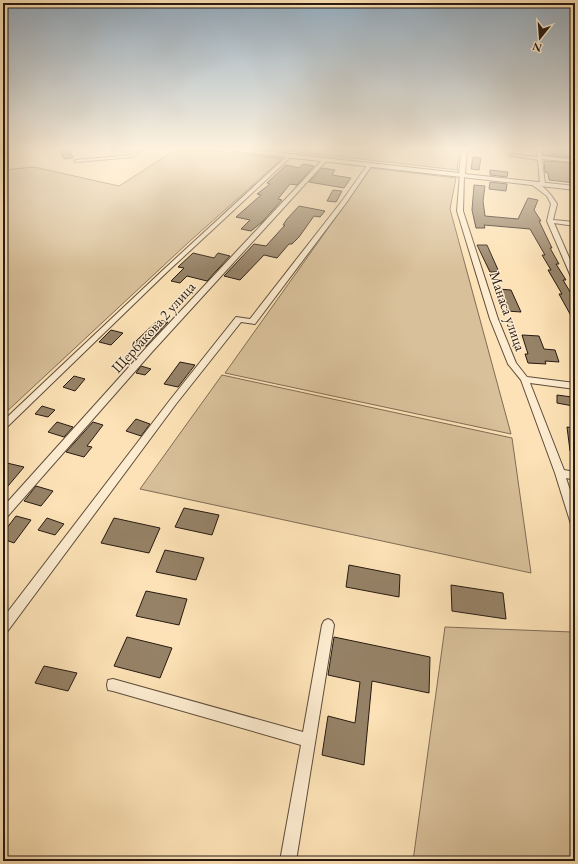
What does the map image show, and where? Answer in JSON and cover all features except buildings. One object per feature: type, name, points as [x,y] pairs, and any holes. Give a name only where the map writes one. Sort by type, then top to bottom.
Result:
[{"type":"street","points":[[3,426],[164,272],[254,189]]},
{"type":"street","name":"Щербакова 2 улица","points":[[3,514],[149,350],[298,189]]},
{"type":"street","points":[[3,628],[173,402],[239,319],[252,322],[353,189]]},
{"type":"street","name":"Манаса улица","points":[[461,189],[460,211],[494,319],[512,364],[525,379],[560,473],[575,521]]},
{"type":"street","points":[[541,189],[549,195],[554,204],[550,221],[573,268],[575,278]]},
{"type":"street","points":[[550,221],[575,224]]},
{"type":"street","points":[[525,379],[575,386]]},
{"type":"street","points":[[560,473],[575,476]]},
{"type":"street","points":[[288,861],[328,625]]},
{"type":"street","points":[[113,685],[308,740]]},
{"type":"shaded area","points":[[3,189],[248,189],[190,241],[3,415]]},
{"type":"shaded area","points":[[356,189],[454,189],[450,209],[511,434],[225,373]]},
{"type":"shaded area","points":[[222,375],[512,438],[531,573],[140,489]]},
{"type":"shaded area","points":[[445,627],[572,632],[575,640],[575,861],[413,861]]}]
